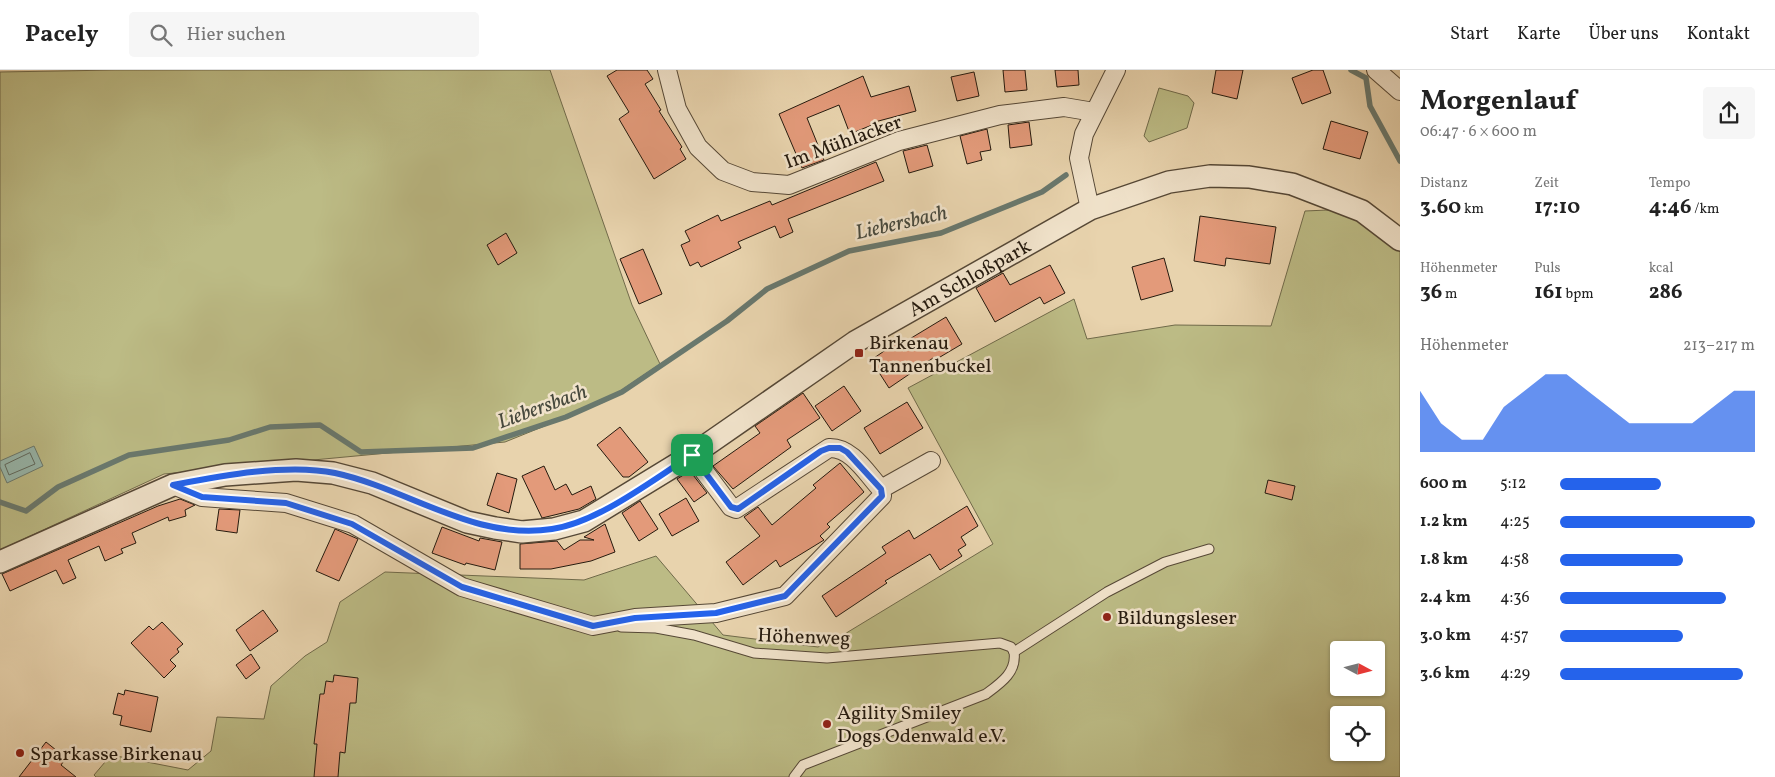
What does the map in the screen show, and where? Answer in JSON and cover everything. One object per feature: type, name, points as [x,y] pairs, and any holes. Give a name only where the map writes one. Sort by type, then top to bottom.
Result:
[{"type":"street","name":"Im Mühlacker","points":[[667,70],[677,109],[698,147],[723,171],[752,182],[789,185],[900,141],[1000,115],[1064,106],[1094,112]]},
{"type":"street","points":[[1090,209],[1079,158],[1084,134],[1116,70]]},
{"type":"street","points":[[1376,70],[1400,91]]},
{"type":"street","name":"Am Schloßpark","points":[[0,562],[173,485],[225,476],[296,470],[333,473],[372,483],[467,522],[522,532],[554,529],[584,521],[692,455],[855,342],[1090,209],[1169,182],[1210,176],[1249,178],[1292,184],[1362,211],[1400,240]]},
{"type":"street","points":[[173,485],[202,497],[286,503],[352,524],[462,587],[593,626],[635,618],[716,613],[785,596],[881,498],[881,489],[847,452],[840,448],[829,448],[821,451],[736,509],[731,507],[692,455]]},
{"type":"street","points":[[881,489],[931,461]]},
{"type":"lane","points":[[794,777],[803,765],[986,694],[1002,682],[1010,672],[1015,659],[1014,652],[1107,592],[1165,562],[1209,549]]},
{"type":"lane","name":"Höhenweg","points":[[593,626],[656,628],[694,634],[754,653],[818,657],[1000,643],[1011,647],[1014,652]]},
{"type":"shaded area","points":[[115,70],[550,70],[632,305],[660,364],[604,402],[505,442],[164,474],[0,550],[0,72]]},
{"type":"shaded area","points":[[1159,88],[1188,96],[1194,103],[1187,128],[1149,142],[1144,136]]},
{"type":"shaded area","points":[[1350,209],[1400,248],[1400,777],[96,777],[94,775],[111,755],[188,770],[211,751],[217,717],[264,719],[271,686],[305,656],[327,642],[340,602],[385,572],[584,580],[656,556],[723,635],[818,647],[843,635],[993,544],[908,388],[1074,299],[1087,339],[1175,325],[1271,326],[1305,211]]},
{"type":"water","points":[[34,446],[43,466],[7,483],[0,467],[0,461]]},
{"type":"building","points":[[617,70],[647,70],[653,79],[645,84],[661,110],[659,111],[682,147],[680,149],[686,159],[654,179],[619,119],[629,112],[607,76]]},
{"type":"building","points":[[1003,70],[1025,70],[1027,90],[1005,92]]},
{"type":"building","points":[[1055,70],[1078,70],[1079,85],[1057,87]]},
{"type":"building","points":[[1216,70],[1243,70],[1237,99],[1212,93]]},
{"type":"building","points":[[1313,70],[1323,70],[1331,93],[1302,104],[1292,78]]},
{"type":"building","points":[[974,72],[979,96],[957,101],[951,77]]},
{"type":"building","points":[[863,76],[871,97],[909,86],[916,111],[871,123],[872,125],[850,134],[839,105],[807,118],[824,160],[802,168],[779,114]]},
{"type":"building","points":[[1331,121],[1368,132],[1360,159],[1323,149]]},
{"type":"building","points":[[1029,122],[1032,145],[1010,148],[1008,125]]},
{"type":"building","points":[[987,129],[991,150],[980,152],[982,160],[967,164],[960,136]]},
{"type":"building","points":[[927,145],[933,166],[909,173],[903,151]]},
{"type":"building","points":[[876,162],[884,181],[788,219],[793,232],[780,238],[775,226],[738,242],[741,248],[701,267],[698,262],[690,266],[681,245],[690,241],[685,231],[718,215],[721,221],[770,201],[772,205]]},
{"type":"building","points":[[1200,216],[1276,227],[1270,264],[1226,258],[1225,266],[1194,261]]},
{"type":"building","points":[[506,233],[517,253],[498,265],[487,245]]},
{"type":"building","points":[[643,249],[662,294],[639,304],[620,259]]},
{"type":"building","points":[[1164,258],[1173,291],[1141,300],[1132,267]]},
{"type":"building","points":[[1050,265],[1065,293],[1044,304],[1040,297],[995,322],[976,288],[1003,273],[1010,285]]},
{"type":"building","points":[[946,317],[962,344],[935,360],[933,358],[889,388],[871,360],[896,343],[898,346]]},
{"type":"building","points":[[844,386],[861,411],[832,431],[815,406]]},
{"type":"building","points":[[803,393],[820,418],[787,440],[791,447],[733,489],[713,466],[760,433],[755,426]]},
{"type":"building","points":[[907,402],[923,428],[880,454],[864,428]]},
{"type":"building","points":[[620,427],[648,462],[629,477],[623,477],[597,445]]},
{"type":"building","points":[[840,463],[864,492],[827,524],[830,527],[820,536],[824,540],[780,567],[776,560],[743,585],[726,562],[760,536],[744,517],[758,507],[772,525],[816,488],[813,485]]},
{"type":"building","points":[[544,466],[555,490],[566,484],[572,495],[591,486],[596,499],[579,509],[542,518],[522,476]]},
{"type":"building","points":[[690,471],[707,493],[694,502],[677,479]]},
{"type":"building","points":[[497,473],[517,479],[509,513],[487,505]]},
{"type":"building","points":[[1268,480],[1295,486],[1292,500],[1265,493]]},
{"type":"building","points":[[686,498],[699,521],[672,536],[659,514]]},
{"type":"building","points":[[180,499],[195,505],[185,510],[186,516],[169,521],[168,517],[132,533],[136,543],[121,549],[123,553],[105,561],[99,546],[68,560],[76,578],[63,584],[56,570],[10,591],[2,574],[158,506]]},
{"type":"building","points":[[640,501],[658,529],[639,541],[622,513]]},
{"type":"building","points":[[967,506],[978,526],[961,537],[966,545],[958,550],[962,556],[940,570],[930,554],[885,581],[887,583],[836,617],[822,596],[886,553],[882,547],[909,530],[914,539]]},
{"type":"building","points":[[219,509],[240,510],[237,533],[216,530]]},
{"type":"building","points":[[605,524],[615,552],[591,561],[551,569],[520,569],[520,544],[557,541],[564,550],[580,540],[594,540],[584,537]]},
{"type":"building","points":[[442,527],[479,541],[480,538],[502,542],[495,570],[466,563],[465,565],[432,553]]},
{"type":"building","points":[[335,529],[358,539],[339,581],[316,571]]},
{"type":"building","points":[[263,610],[278,631],[250,651],[236,630]]},
{"type":"building","points":[[162,622],[183,644],[177,649],[179,652],[170,660],[176,666],[164,678],[131,643],[149,626],[153,630]]},
{"type":"building","points":[[251,654],[260,668],[246,679],[236,665]]},
{"type":"building","points":[[334,675],[358,678],[356,703],[350,703],[345,753],[340,752],[338,777],[314,777],[317,744],[314,744],[320,694],[324,694],[326,681],[333,682]]},
{"type":"building","points":[[125,690],[158,697],[151,732],[120,725],[122,716],[113,714],[118,693],[124,695]]},
{"type":"building","points":[[46,742],[66,758],[61,765],[76,777],[19,777]]},
{"type":"waterway","name":"Liebersbach","points":[[1351,70],[1366,78],[1370,106],[1400,161]]},
{"type":"waterway","name":"Liebersbach","points":[[0,502],[26,511],[58,487],[129,455],[229,440],[270,427],[320,425],[361,452],[473,448],[566,417],[622,392],[727,321],[767,289],[849,251],[941,233],[1042,192],[1066,175]]},
{"type":"place","name":"Birkenau Tannenbuckel","points":[[859,353]]},
{"type":"place","name":"Bildungsleser","points":[[1107,617]]},
{"type":"place","name":"Agility Smiley Dogs Odenwald e.V.","points":[[827,724]]},
{"type":"place","name":"Sparkasse Birkenau","points":[[20,753]]},
{"type":"route","points":[[833,447],[847,452],[881,489],[882,496],[785,596],[764,603],[716,613],[635,618],[593,626],[462,587],[352,524],[286,503],[202,497],[190,494],[173,485],[225,476],[296,470],[333,473],[372,483],[467,522],[522,532],[554,529],[584,521],[605,510],[692,455],[731,507],[736,509],[821,451],[833,447]]}]
